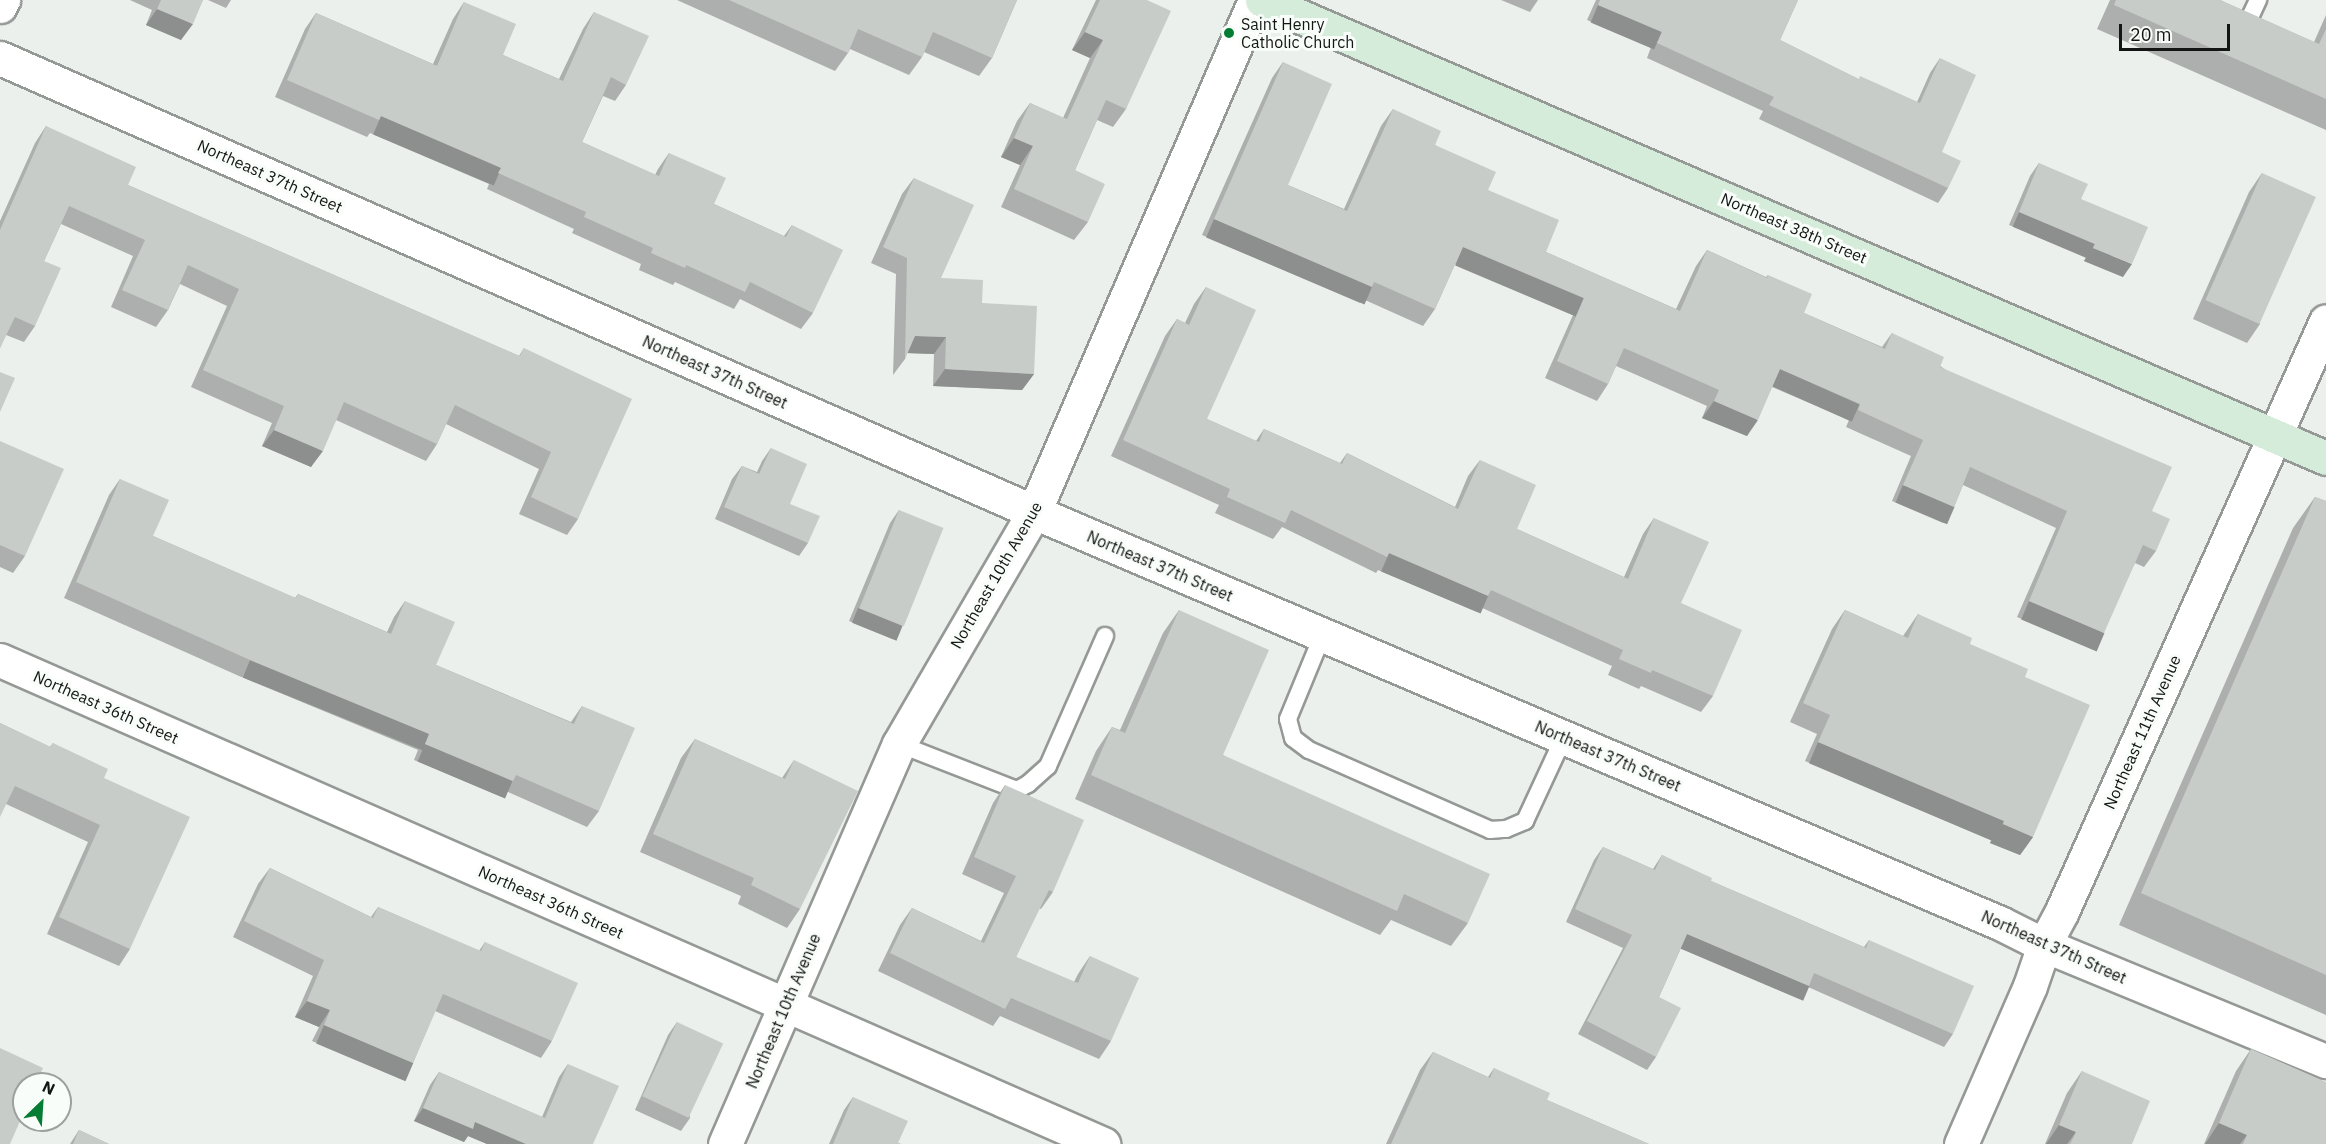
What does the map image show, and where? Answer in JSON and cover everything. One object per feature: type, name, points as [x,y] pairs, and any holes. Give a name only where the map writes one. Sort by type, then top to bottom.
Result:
[{"type":"street","points":[[0,6],[3,0]]},
{"type":"street","name":"Northeast 10th Avenue","points":[[725,1144],[898,744],[1034,512],[1255,0]]},
{"type":"street","name":"Northeast 38th Street","points":[[1262,0],[2275,434],[2326,458]]},
{"type":"street","name":"Northeast 37th Street","points":[[0,58],[1034,512],[2000,923],[2044,945],[2326,1061]]},
{"type":"street","name":"Northeast 11th Avenue","points":[[1961,1144],[2030,986],[2044,945],[2062,910],[2326,321]]},
{"type":"street","name":"Northeast 36th Street","points":[[0,660],[1103,1144]]},
{"type":"lane","points":[[1323,634],[1288,719],[1293,738],[1309,750],[1490,830],[1506,829],[1525,821],[1564,737]]},
{"type":"lane","points":[[898,744],[1017,790],[1029,784],[1048,766],[1105,636]]},
{"type":"building","points":[[161,0],[203,0],[193,24],[157,9]]},
{"type":"building","points":[[729,0],[1017,0],[992,58],[933,32],[922,57],[858,29],[848,53]]},
{"type":"building","points":[[1100,0],[1147,0],[1171,11],[1126,109],[1106,100],[1075,170],[1105,184],[1088,222],[1014,189],[1033,146],[1014,138],[1030,103],[1067,119],[1103,40],[1085,32]]},
{"type":"building","points":[[1600,0],[1798,0],[1780,40],[1859,79],[1860,76],[1920,103],[1940,58],[1976,75],[1942,152],[1961,161],[1948,188],[1769,105],[1774,97],[1657,43],[1662,32],[1598,5]]},
{"type":"building","points":[[2116,0],[2220,0],[2319,44],[2326,29],[2326,99],[2114,5]]},
{"type":"building","points":[[464,2],[516,24],[503,55],[563,81],[594,12],[649,36],[626,85],[611,77],[582,142],[659,176],[669,153],[726,178],[714,204],[786,237],[792,225],[843,250],[813,313],[750,282],[745,292],[686,265],[685,268],[651,253],[653,248],[584,217],[586,212],[498,173],[501,168],[381,116],[379,120],[287,80],[316,13],[437,66]]},
{"type":"building","points":[[1283,62],[1332,84],[1288,185],[1347,211],[1393,109],[1441,131],[1435,145],[1496,172],[1488,190],[1559,220],[1546,252],[1680,311],[1707,250],[1767,278],[1768,275],[1812,294],[1804,313],[1885,349],[1892,333],[1944,357],[1940,367],[2172,467],[2152,511],[2170,519],[2156,551],[2143,545],[2104,633],[2029,601],[2067,511],[1970,467],[1954,507],[1903,485],[1923,440],[1858,410],[1860,404],[1780,369],[1758,420],[1714,401],[1719,390],[1624,348],[1608,384],[1557,361],[1584,298],[1463,247],[1435,309],[1374,282],[1372,287],[1214,219]]},
{"type":"building","points":[[46,126],[136,167],[128,185],[520,356],[524,348],[632,399],[578,519],[531,497],[551,452],[455,405],[437,444],[344,402],[323,451],[274,430],[284,406],[203,370],[239,289],[188,265],[168,310],[122,290],[145,240],[69,206],[44,261],[61,268],[35,326],[15,317],[0,348],[0,230]]},
{"type":"building","points":[[2039,163],[2088,184],[2081,199],[2148,227],[2132,264],[2093,248],[2095,244],[2019,212]]},
{"type":"building","points":[[2262,173],[2316,197],[2259,324],[2205,300]]},
{"type":"building","points":[[914,178],[974,205],[941,278],[983,280],[982,303],[1037,306],[1034,374],[945,369],[946,337],[915,336],[905,359],[907,258],[883,247]]},
{"type":"building","points":[[1206,287],[1256,310],[1207,419],[1259,442],[1264,429],[1342,464],[1347,453],[1458,509],[1480,460],[1536,485],[1517,529],[1628,579],[1654,518],[1709,542],[1681,603],[1742,630],[1713,696],[1652,670],[1651,673],[1619,659],[1623,650],[1491,590],[1488,596],[1389,553],[1387,557],[1291,510],[1285,523],[1227,497],[1230,489],[1123,440],[1177,319],[1189,325]]},
{"type":"building","points":[[0,372],[15,378],[0,412]]},
{"type":"building","points":[[0,441],[64,469],[25,556],[0,545]]},
{"type":"building","points":[[771,448],[807,464],[790,504],[820,516],[808,543],[724,507],[742,466],[759,474]]},
{"type":"building","points":[[120,479],[169,500],[153,536],[296,598],[298,594],[391,634],[405,601],[455,622],[436,665],[574,724],[582,706],[635,728],[599,811],[516,775],[513,781],[425,744],[429,734],[250,660],[76,582]]},
{"type":"building","points":[[2315,497],[2326,501],[2326,975],[2141,893]]},
{"type":"building","points":[[899,510],[944,528],[904,626],[859,608]]},
{"type":"building","points":[[1179,610],[1269,650],[1223,755],[1490,874],[1468,923],[1404,894],[1397,911],[1091,775],[1112,727],[1125,733]]},
{"type":"building","points":[[1845,610],[1908,638],[1918,614],[1972,638],[1970,644],[2028,669],[2025,677],[2090,705],[2033,837],[2003,824],[2004,821],[1818,742],[1830,715],[1803,703]]},
{"type":"building","points":[[0,723],[51,747],[53,743],[108,769],[104,778],[190,817],[130,949],[59,917],[100,825],[15,786],[0,817]]},
{"type":"building","points":[[695,739],[785,779],[794,760],[858,791],[800,909],[751,885],[754,878],[653,834]]},
{"type":"building","points":[[1005,785],[1084,820],[1053,892],[1049,890],[1016,957],[1078,983],[1090,956],[1139,978],[1111,1041],[1011,998],[1005,1009],[890,953],[912,908],[984,943],[1016,876],[974,857]]},
{"type":"building","points":[[1603,847],[1655,870],[1662,855],[1712,878],[1711,881],[1866,948],[1869,940],[1974,986],[1953,1034],[1814,973],[1809,986],[1687,934],[1659,997],[1681,1008],[1656,1057],[1587,1021],[1632,935],[1575,909]]},
{"type":"building","points":[[270,868],[373,918],[378,907],[481,951],[485,942],[578,983],[552,1041],[443,994],[413,1063],[324,1025],[330,1010],[307,1001],[324,960],[244,921]]},
{"type":"building","points":[[677,1022],[723,1044],[689,1118],[642,1096]]},
{"type":"building","points":[[0,1048],[43,1068],[41,1072],[12,1072],[12,1132],[15,1132],[10,1144],[0,1144]]},
{"type":"building","points":[[2251,1049],[2326,1082],[2326,1144],[2243,1144],[2247,1135],[2219,1123]]},
{"type":"building","points":[[1433,1052],[1490,1078],[1494,1068],[1550,1093],[1547,1100],[1649,1144],[1391,1144]]},
{"type":"building","points":[[568,1064],[619,1086],[593,1144],[526,1144],[475,1122],[473,1129],[423,1108],[439,1072],[545,1118]]},
{"type":"building","points":[[2082,1071],[2150,1101],[2132,1144],[2070,1144],[2076,1132],[2059,1125]]},
{"type":"building","points":[[853,1097],[908,1121],[898,1143],[901,1144],[833,1144]]},
{"type":"building","points":[[79,1130],[109,1144],[73,1144]]},
{"type":"place","name":"Saint Henry Catholic Church","points":[[1229,33]]}]
